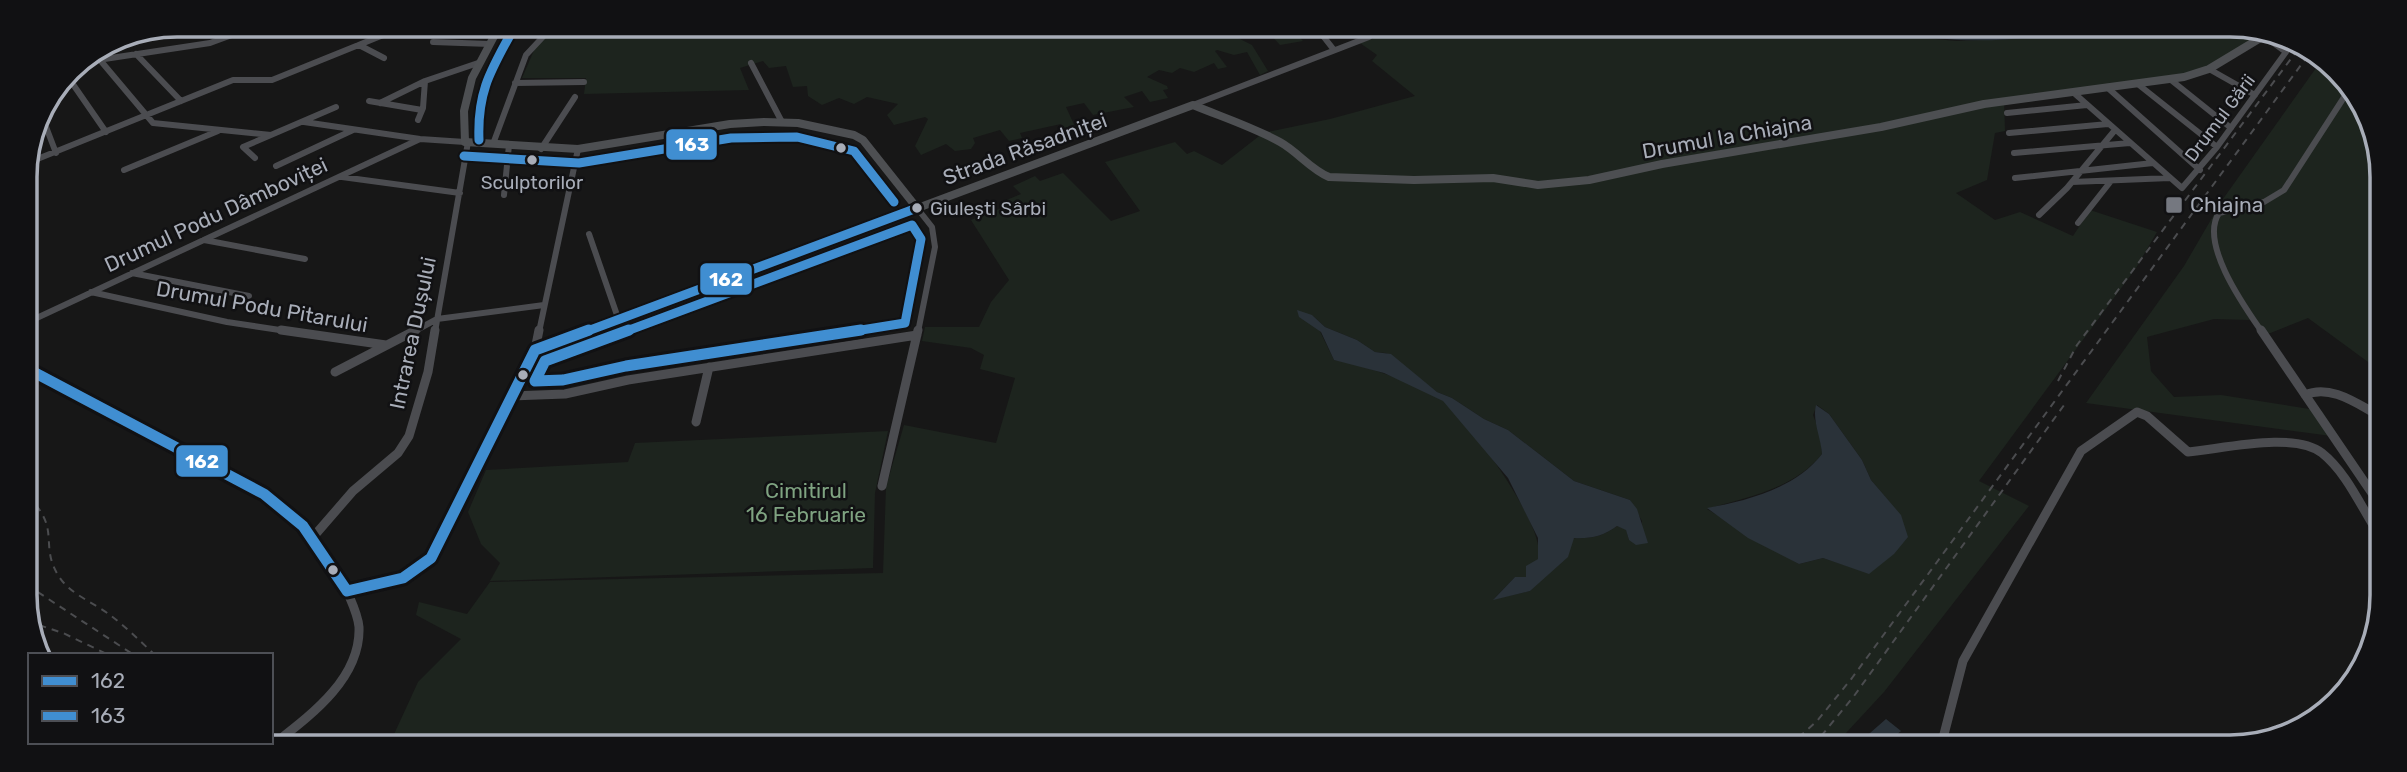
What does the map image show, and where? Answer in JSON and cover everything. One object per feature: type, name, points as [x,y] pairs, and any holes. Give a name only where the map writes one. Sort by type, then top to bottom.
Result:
[{"type":"main road","points":[[495,37],[478,63],[464,126],[467,142],[541,149],[578,149],[730,124],[782,122],[811,125],[863,140],[917,208]]},
{"type":"main road","name":"Drumul la Chiajna","points":[[1193,105],[1278,141],[1298,153],[1317,172],[1329,177],[1503,180],[1538,186],[1590,180],[1662,164],[1774,147],[1984,104],[2171,80],[2209,69],[2258,40]]},
{"type":"main road","name":"Strada Răsadniței","points":[[535,350],[773,264],[1193,105]]},
{"type":"main road","points":[[37,374],[264,494],[287,510],[314,536],[346,591],[406,578],[419,572],[431,558],[535,350]]},
{"type":"street","points":[[226,37],[210,43],[100,60],[153,123],[271,135]]},
{"type":"street","points":[[38,159],[233,80],[272,80],[379,37]]},
{"type":"street","points":[[493,144],[530,49],[542,37]]},
{"type":"street","points":[[1324,37],[1334,50]]},
{"type":"street","name":"Strada Răsadniței","points":[[1193,105],[1369,37]]},
{"type":"street","points":[[433,43],[490,44]]},
{"type":"street","points":[[359,45],[384,58]]},
{"type":"street","name":"Drumul Gării","points":[[2170,178],[2182,188],[2200,170],[2286,52],[2281,46]]},
{"type":"street","points":[[136,54],[181,101]]},
{"type":"street","points":[[380,103],[425,81],[478,63]]},
{"type":"street","points":[[751,63],[782,122]]},
{"type":"street","points":[[2209,69],[2255,95]]},
{"type":"street","points":[[2171,80],[2231,128]]},
{"type":"street","points":[[418,120],[422,110],[425,81]]},
{"type":"street","points":[[515,83],[584,82]]},
{"type":"street","points":[[73,84],[106,132]]},
{"type":"street","points":[[2139,85],[2217,147]]},
{"type":"street","points":[[2109,89],[2200,170]]},
{"type":"street","points":[[2074,93],[2170,178]]},
{"type":"street","points":[[2345,96],[2284,190],[2275,198],[2249,207],[2223,210],[2214,217],[2213,229],[2216,247],[2239,300],[2370,490]]},
{"type":"street","points":[[541,149],[575,97]]},
{"type":"street","points":[[369,101],[422,110]]},
{"type":"street","points":[[2007,113],[2087,105]]},
{"type":"street","points":[[255,158],[243,147],[336,107]]},
{"type":"street","points":[[304,122],[421,139],[467,142]]},
{"type":"street","points":[[2008,133],[2108,124]]},
{"type":"street","points":[[46,127],[56,153]]},
{"type":"street","points":[[124,170],[220,130]]},
{"type":"street","points":[[276,166],[354,130]]},
{"type":"street","points":[[2039,215],[2072,182],[2115,130]]},
{"type":"street","name":"Drumul Podu Dâmboviței","points":[[37,318],[421,139]]},
{"type":"street","name":"Intrarea Dușului","points":[[314,536],[353,491],[398,453],[409,436],[428,372],[467,142]]},
{"type":"street","points":[[2014,153],[2130,143]]},
{"type":"street","points":[[503,195],[509,145]]},
{"type":"street","points":[[535,350],[578,149]]},
{"type":"street","points":[[2015,178],[2153,163]]},
{"type":"street","points":[[341,177],[460,193]]},
{"type":"street","points":[[2072,182],[2170,178]]},
{"type":"street","points":[[2077,223],[2111,181]]},
{"type":"street","points":[[881,486],[917,335],[936,239],[932,227],[917,208]]},
{"type":"street","points":[[589,234],[618,318]]},
{"type":"street","points":[[204,240],[305,259]]},
{"type":"street","points":[[132,273],[248,296]]},
{"type":"street","name":"Drumul Podu Pitarului","points":[[91,292],[227,322],[386,345]]},
{"type":"street","points":[[335,372],[437,318],[544,305]]},
{"type":"street","points":[[511,396],[565,394],[628,380],[917,335]]},
{"type":"street","points":[[696,422],[709,367]]},
{"type":"street","points":[[2305,394],[2315,390],[2328,392],[2370,411]]},
{"type":"street","points":[[1944,735],[1963,662],[2081,451],[2137,412],[2147,416],[2188,452],[2294,442],[2313,446],[2330,461],[2370,521]]},
{"type":"street","points":[[285,735],[313,712],[348,670],[356,651],[360,629],[346,591]]},
{"type":"green space","points":[[547,37],[1236,37],[1252,45],[1268,71],[1260,75],[1247,52],[1234,55],[1217,50],[1215,51],[1227,67],[1218,69],[1214,63],[1194,72],[1180,68],[1172,73],[1159,70],[1147,77],[1167,86],[1168,89],[1163,90],[1168,98],[1150,102],[1142,91],[1124,97],[1134,107],[1093,115],[1084,103],[1066,107],[1077,131],[1069,134],[1061,124],[1020,133],[1022,138],[1009,141],[1000,130],[973,138],[975,143],[971,149],[955,151],[946,144],[921,155],[915,146],[928,119],[925,117],[894,125],[887,115],[898,104],[867,97],[854,104],[839,98],[822,105],[808,96],[807,86],[793,87],[786,66],[769,68],[763,61],[740,68],[749,90],[584,94],[586,78],[522,78],[535,48]]},
{"type":"green space","points":[[1273,37],[1299,37],[1303,41],[1280,45]]},
{"type":"green space","points":[[1377,37],[1922,37],[1956,41],[2040,37],[2254,39],[2205,68],[2166,78],[2004,99],[2005,131],[1995,133],[1987,180],[1956,193],[1995,220],[2020,212],[2073,236],[2090,210],[2157,232],[2136,268],[1979,481],[2029,506],[1884,692],[1844,735],[394,735],[418,682],[461,639],[416,615],[419,602],[467,614],[490,582],[883,573],[886,487],[904,425],[996,443],[1015,378],[980,369],[984,355],[971,348],[922,341],[925,327],[979,327],[991,302],[1009,280],[971,220],[1007,206],[1004,201],[1021,194],[1013,186],[1035,176],[1040,181],[1063,173],[1111,221],[1140,211],[1105,162],[1175,142],[1187,154],[1194,151],[1222,165],[1263,133],[1330,119],[1415,96],[1372,61],[1377,55],[1360,43]],"holes":[[[1312,315],[1325,327],[1357,340],[1375,352],[1386,353],[1437,392],[1508,430],[1574,481],[1630,500],[1642,521],[1642,527],[1629,540],[1626,529],[1617,526],[1597,536],[1574,538],[1530,591],[1494,599],[1515,577],[1526,577],[1538,559],[1538,544],[1519,500],[1471,430],[1444,401],[1391,376],[1334,360]],[[1817,405],[1829,414],[1862,460],[1871,480],[1900,515],[1869,573],[1823,558],[1799,564],[1707,509],[1754,496],[1784,484],[1811,466],[1822,454],[1820,433],[1813,415]]]},
{"type":"green space","points":[[2317,67],[2323,71],[2347,99],[2356,115],[2368,149],[2370,363],[2308,318],[2268,334],[2250,320],[2214,319],[2147,337],[2151,371],[2174,397],[2221,395],[2322,411],[2339,437],[2086,403],[2184,266],[2223,199]]},
{"type":"green space","name":"Cimitirul 16 Februarie","points":[[888,431],[875,493],[873,568],[490,581],[500,563],[481,544],[468,512],[486,470],[628,462],[635,443]]},
{"type":"shaded area","points":[[1931,37],[2030,37],[1983,40]]},
{"type":"shaded area","points":[[1297,310],[1312,315],[1325,327],[1357,340],[1375,352],[1391,354],[1437,392],[1508,430],[1574,481],[1630,500],[1637,509],[1648,543],[1636,545],[1629,540],[1626,530],[1617,526],[1597,536],[1574,538],[1568,557],[1530,591],[1493,600],[1515,577],[1526,577],[1526,566],[1538,559],[1538,538],[1508,478],[1443,401],[1384,373],[1334,360],[1321,332],[1299,317]]},
{"type":"shaded area","points":[[1816,405],[1829,414],[1862,460],[1871,480],[1901,515],[1908,537],[1894,554],[1869,574],[1823,558],[1799,564],[1748,538],[1707,508],[1770,491],[1799,476],[1811,466],[1822,454],[1815,417]]},
{"type":"shaded area","points":[[1886,719],[1901,731],[1896,735],[1868,735]]},
{"type":"railway","points":[[2058,381],[2077,345],[2295,53]]},
{"type":"railway","points":[[1801,735],[1817,721],[1852,678],[2306,59]]},
{"type":"railway","points":[[1822,735],[1854,696],[2067,401]]},
{"type":"railway","points":[[37,506],[47,527],[53,564],[63,582],[116,620],[153,653]]},
{"type":"railway","points":[[37,592],[131,653]]},
{"type":"railway","points":[[40,625],[105,653]]},
{"type":"transit line","name":"163","points":[[479,140],[478,113],[485,82],[509,37]]},
{"type":"transit line","name":"163","points":[[464,156],[579,163],[731,138],[797,137],[854,151],[894,202]]},
{"type":"transit line","name":"162","points":[[535,350],[917,208]]},
{"type":"transit line","name":"163","points":[[912,225],[921,239],[905,323],[626,366],[563,380],[535,381],[545,361],[912,225]]},
{"type":"transit line","name":"162","points":[[347,591],[403,578],[431,558],[535,350]]},
{"type":"transit line","name":"162","points":[[37,374],[264,494],[303,526],[347,591]]},
{"type":"place","name":"Sculptorilor","points":[[532,160]]},
{"type":"place","name":"Chiajna","points":[[2174,205]]},
{"type":"place","name":"Giulești Sârbi","points":[[917,208]]}]
